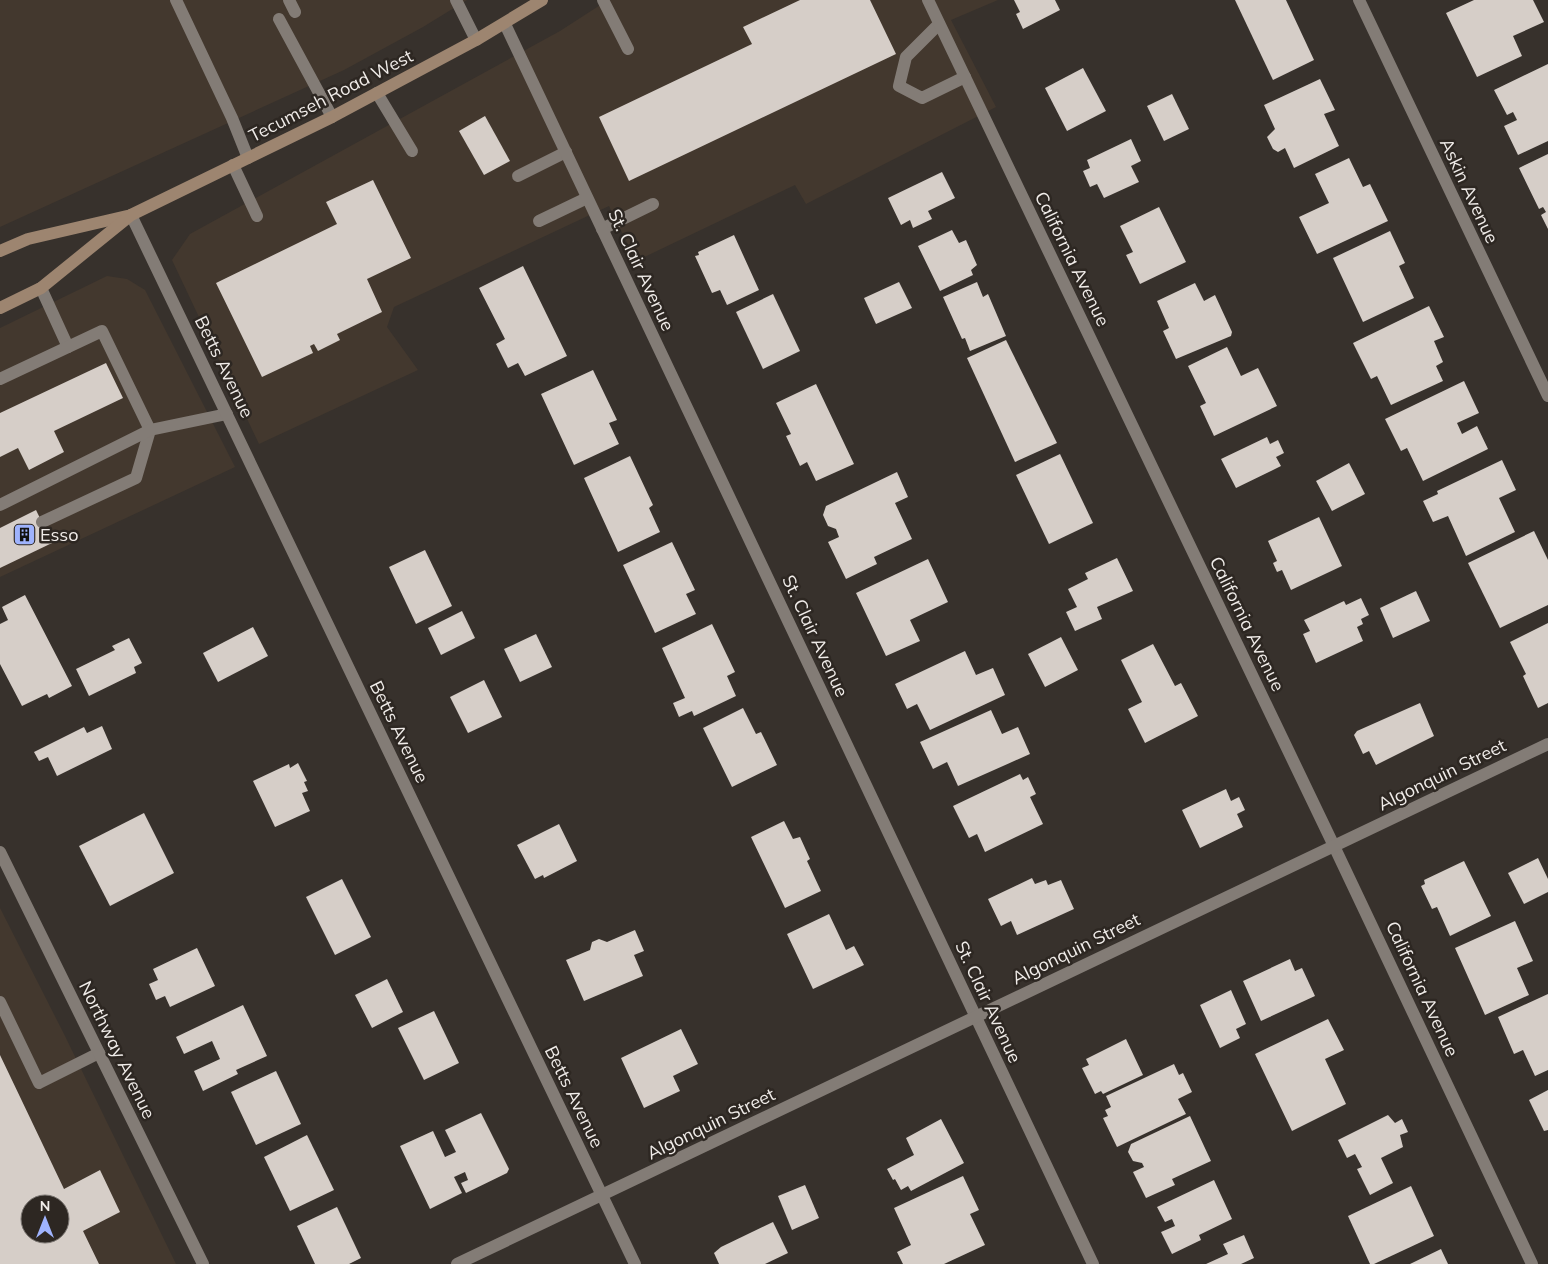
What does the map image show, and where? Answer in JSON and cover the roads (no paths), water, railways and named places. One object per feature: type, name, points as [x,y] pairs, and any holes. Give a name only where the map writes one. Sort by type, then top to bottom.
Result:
[{"type":"main road","name":"Tecumseh Road West","points":[[0,308],[41,288],[131,215],[332,117],[505,24],[542,0]]},
{"type":"main road","name":"Tecumseh Road West","points":[[0,251],[28,239],[131,215]]},
{"type":"street","points":[[176,0],[232,118],[248,158]]},
{"type":"street","points":[[289,0],[295,12]]},
{"type":"street","points":[[456,0],[476,40]]},
{"type":"street","points":[[603,0],[628,49]]},
{"type":"street","name":"California Avenue","points":[[928,0],[1334,846],[1532,1264]]},
{"type":"street","name":"Askin Avenue","points":[[1359,0],[1548,396]]},
{"type":"street","points":[[279,20],[332,117]]},
{"type":"street","name":"St. Clair Avenue","points":[[505,24],[1093,1264]]},
{"type":"street","points":[[939,24],[906,57],[898,86],[922,98],[965,77]]},
{"type":"street","points":[[377,93],[412,151]]},
{"type":"street","points":[[518,176],[566,152]]},
{"type":"street","points":[[232,165],[257,216]]},
{"type":"street","points":[[539,221],[587,198]]},
{"type":"street","points":[[602,228],[653,204]]},
{"type":"street","name":"Betts Avenue","points":[[131,215],[635,1264]]},
{"type":"street","points":[[41,288],[68,347]]},
{"type":"street","points":[[0,379],[102,330],[150,430],[136,478],[42,522]]},
{"type":"street","points":[[0,505],[150,430],[227,414]]},
{"type":"street","name":"Algonquin Street","points":[[457,1264],[1548,744]]},
{"type":"street","name":"Northway Avenue","points":[[0,852],[203,1264]]},
{"type":"street","points":[[0,1002],[39,1083],[99,1053]]},
{"type":"place","name":"Esso","points":[[24,535]]}]
